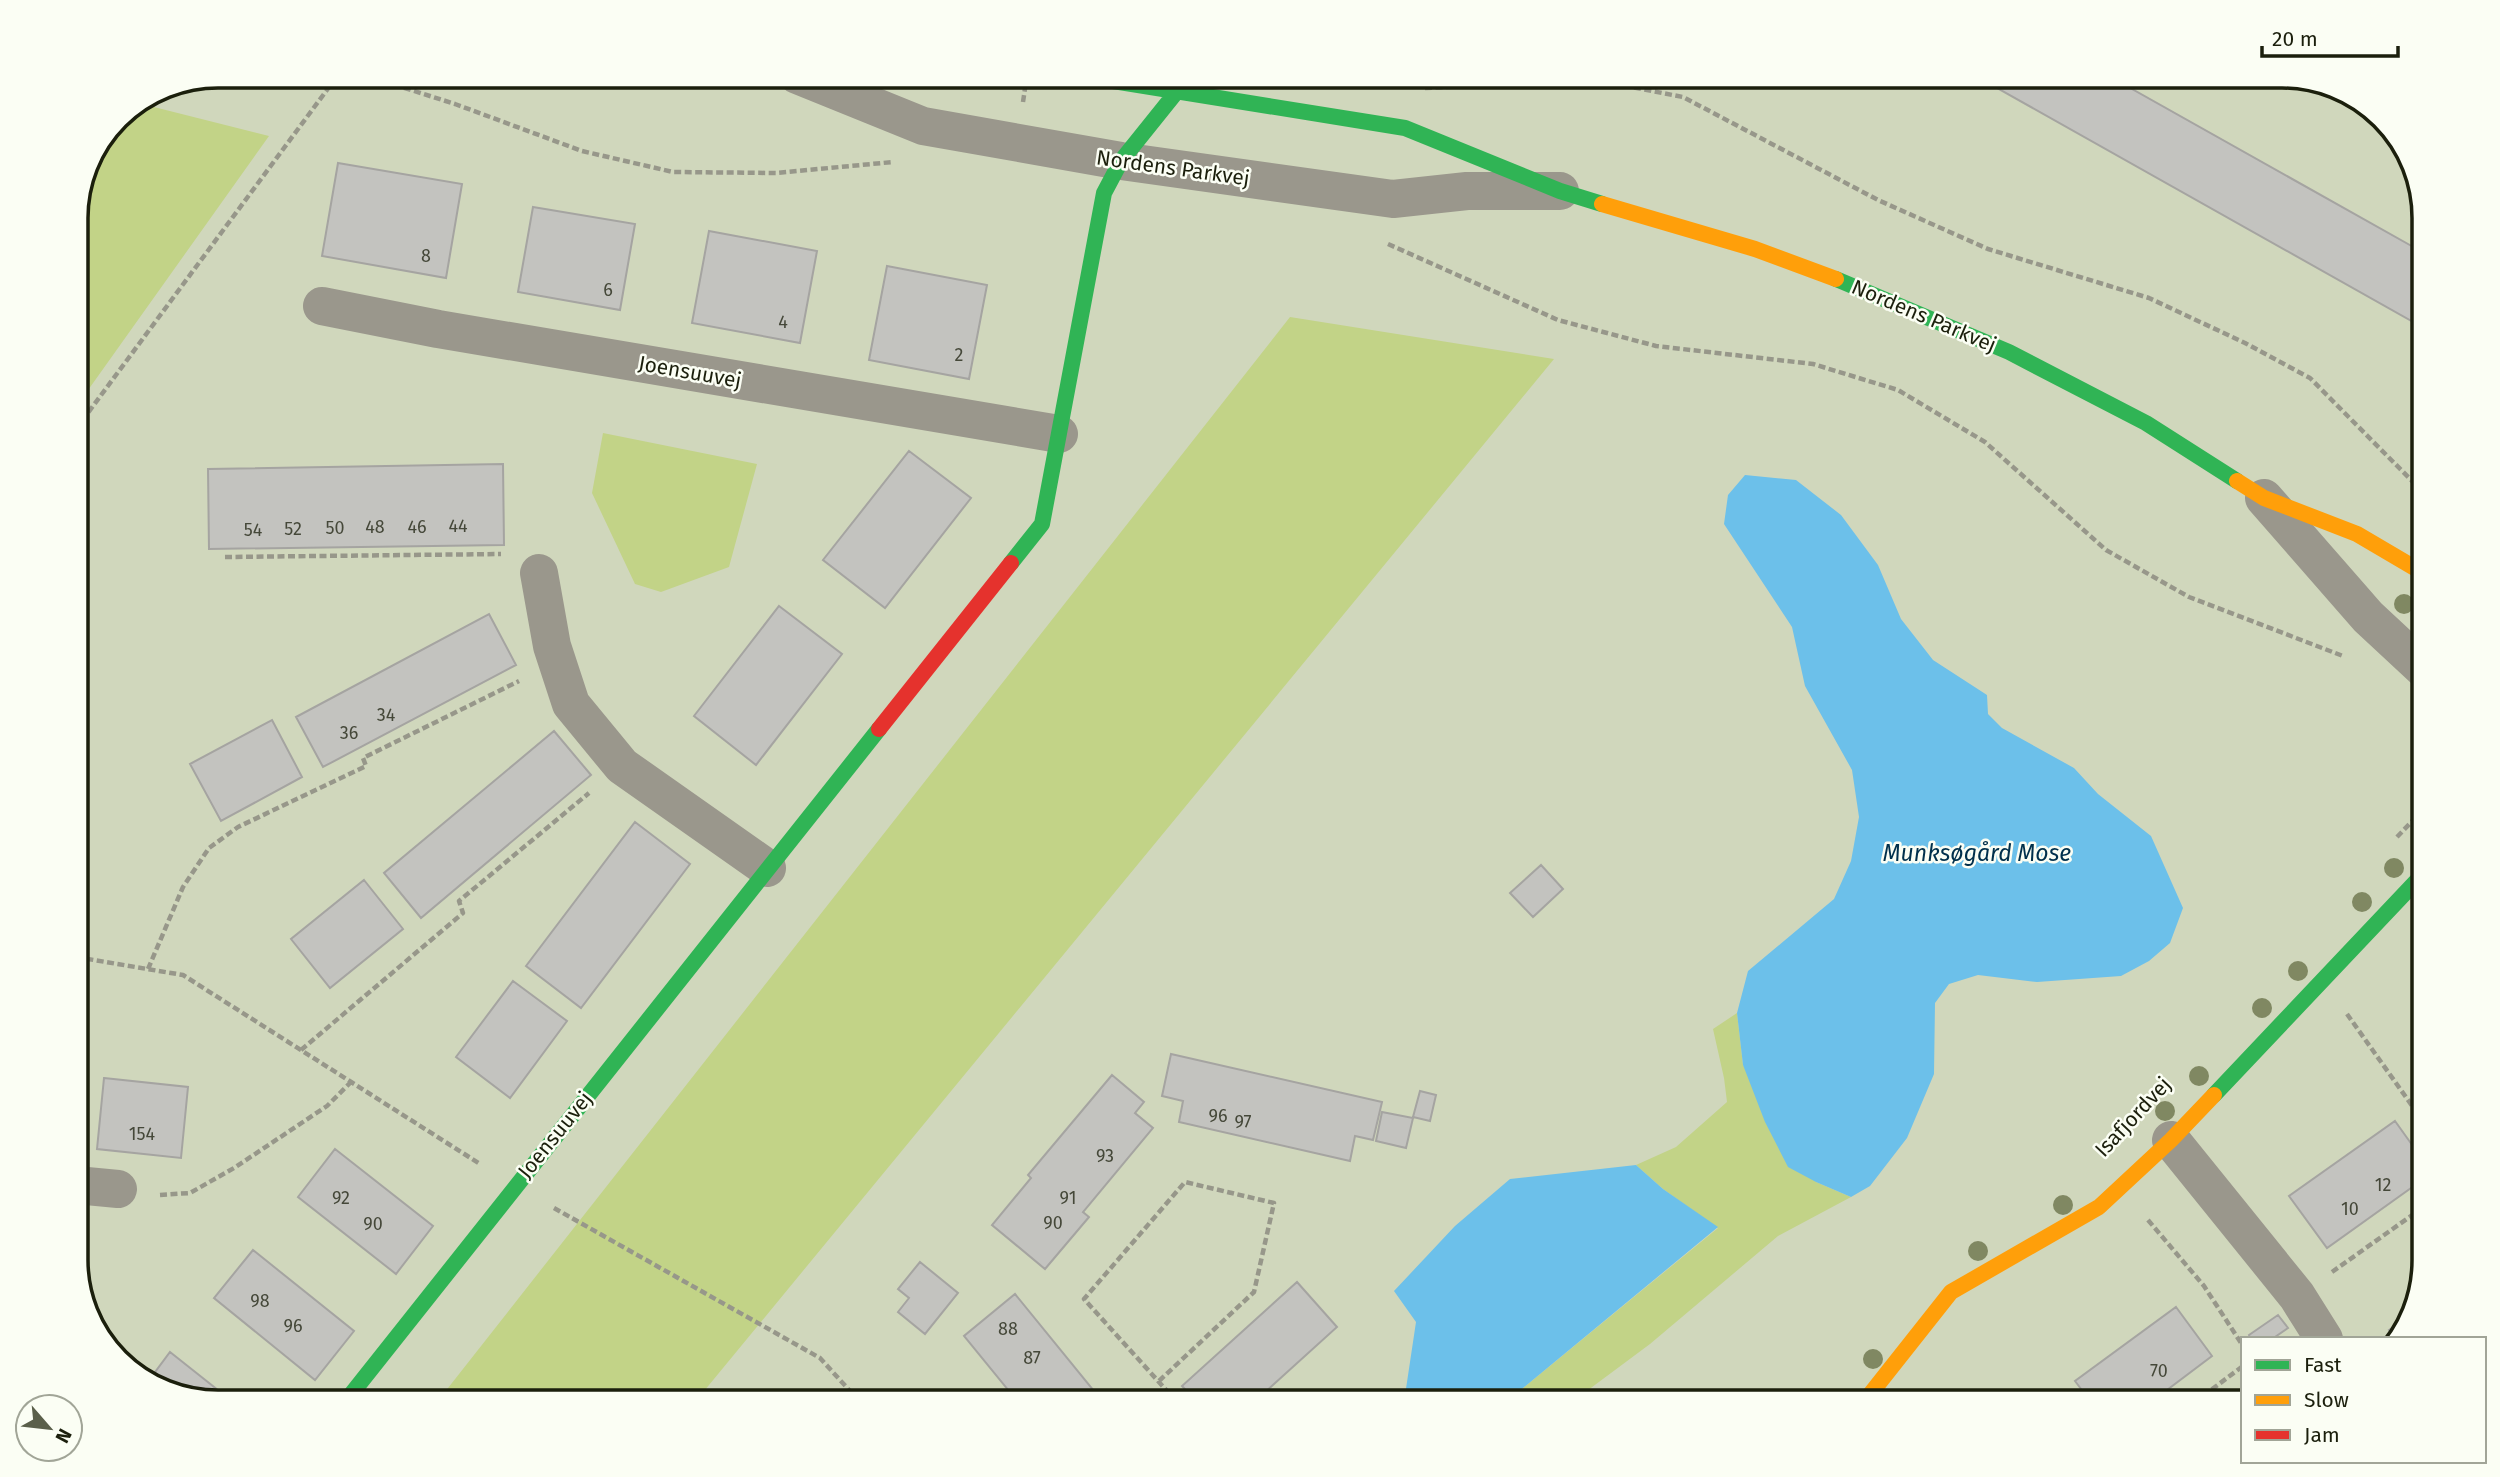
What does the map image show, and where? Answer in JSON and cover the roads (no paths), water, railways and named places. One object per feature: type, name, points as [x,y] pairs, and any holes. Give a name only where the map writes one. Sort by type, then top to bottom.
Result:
[{"type":"street","name":"Nordens Parkvej","points":[[829,88],[923,126],[1121,161],[1393,199],[1467,191],[1560,191]]},
{"type":"street","name":"Joensuuvej","points":[[354,1390],[1042,524],[1104,193],[1121,161],[1178,88]]},
{"type":"street","name":"Nordens Parkvej","points":[[1207,88],[1405,128],[1560,191],[1755,249],[1875,294],[2009,352],[2146,423],[2263,498],[2357,534],[2412,566]]},
{"type":"street","name":"Joensuuvej","points":[[322,306],[438,329],[1059,434]]},
{"type":"street","name":"Nordens Parkvej","points":[[2263,498],[2368,617],[2412,658]]},
{"type":"street","points":[[539,573],[552,646],[570,704],[622,766],[767,869]]},
{"type":"street","name":"Isafjordvej","points":[[1873,1390],[1951,1292],[2099,1207],[2171,1140],[2412,886]]},
{"type":"street","name":"Isafjordvej","points":[[2171,1140],[2297,1296],[2323,1337]]},
{"type":"street","points":[[88,1186],[118,1189]]},
{"type":"water","name":"Munksøgård Mose","points":[[1745,475],[1796,480],[1841,515],[1878,565],[1901,619],[1933,660],[1987,695],[1988,714],[2002,728],[2074,768],[2098,794],[2151,836],[2183,908],[2170,943],[2149,961],[2121,976],[2037,982],[1978,975],[1949,984],[1935,1003],[1934,1074],[1907,1138],[1870,1186],[1851,1197],[1788,1167],[1765,1122],[1743,1065],[1737,1013],[1748,971],[1834,899],[1851,861],[1859,817],[1852,770],[1805,686],[1792,627],[1724,524],[1728,495]]},
{"type":"water","points":[[1636,1165],[1663,1189],[1718,1227],[1521,1390],[1406,1390],[1416,1322],[1394,1291],[1455,1226],[1510,1179]]}]
